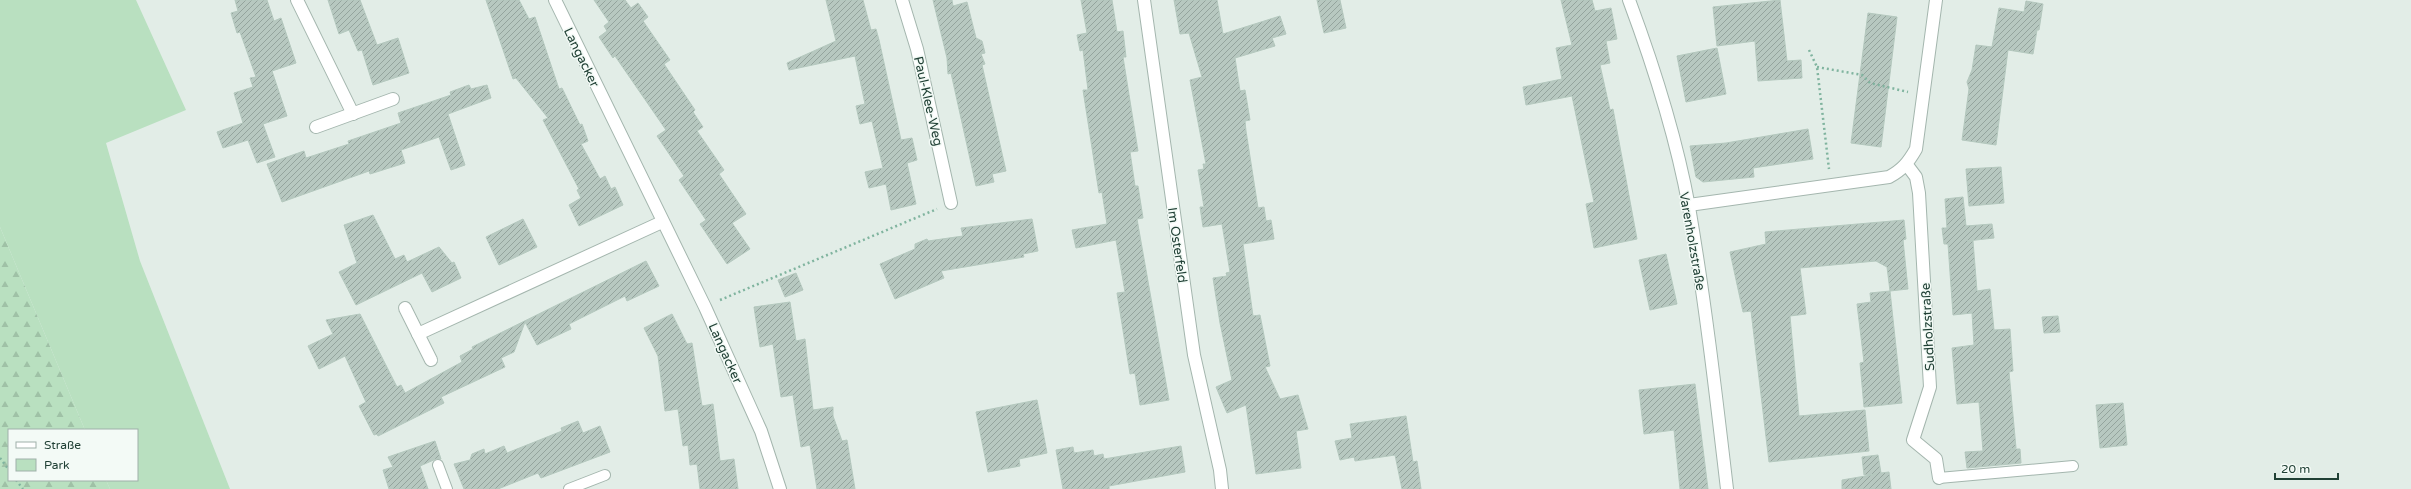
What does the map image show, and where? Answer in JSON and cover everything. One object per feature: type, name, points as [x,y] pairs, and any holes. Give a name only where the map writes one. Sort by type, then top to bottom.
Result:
[{"type":"street","points":[[297,0],[353,114]]},
{"type":"street","name":"Langacker","points":[[555,0],[662,222],[705,307],[761,431],[780,489]]},
{"type":"street","name":"Paul-Klee-Weg","points":[[902,0],[917,49],[951,203]]},
{"type":"street","name":"Im Osterfeld","points":[[1144,0],[1194,354],[1220,470],[1222,489]]},
{"type":"street","name":"Varenholzstraße","points":[[1629,0],[1659,83],[1689,205],[1707,326],[1727,489]]},
{"type":"street","points":[[1689,205],[1889,177],[1907,165],[1916,149],[1936,0]]},
{"type":"street","points":[[316,128],[394,99]]},
{"type":"street","name":"Sudholzstraße","points":[[1907,165],[1916,177],[1919,192],[1930,387],[1913,440],[1936,459],[1939,478]]},
{"type":"street","points":[[418,334],[662,222]]},
{"type":"street","points":[[405,308],[431,360]]},
{"type":"lane","points":[[438,464],[448,489]]},
{"type":"lane","points":[[1939,478],[2073,466]]},
{"type":"lane","points":[[572,489],[605,476]]},
{"type":"path","points":[[1809,50],[1816,67],[1831,186]]},
{"type":"path","points":[[1816,67],[1862,75],[1870,83],[1923,95]]},
{"type":"path","points":[[705,307],[951,203]]},
{"type":"path","points":[[0,458],[8,469]]},
{"type":"green space","points":[[0,0],[136,0],[186,110],[106,143],[140,261],[230,489],[110,489],[106,481],[138,481],[138,429],[85,429],[0,227]]},
{"type":"green space","points":[[0,227],[85,429],[8,429],[8,481],[106,481],[110,489],[0,489]]},
{"type":"building","points":[[235,0],[267,0],[274,21],[281,18],[296,63],[272,71],[287,116],[263,124],[275,157],[257,163],[248,140],[223,148],[217,132],[243,123],[234,93],[253,87],[250,78],[256,77],[240,32],[237,33],[231,13],[238,11]]},
{"type":"building","points":[[328,0],[360,0],[377,45],[398,38],[409,73],[373,85],[362,50],[358,51],[349,30],[339,34]]},
{"type":"building","points":[[486,0],[519,0],[529,19],[535,17],[559,89],[562,88],[580,125],[582,124],[588,141],[581,144],[600,179],[605,176],[611,189],[615,187],[623,205],[579,226],[569,205],[581,198],[577,190],[579,189],[543,120],[548,118],[516,78],[513,79]]},
{"type":"building","points":[[594,0],[625,0],[631,8],[638,3],[648,17],[643,21],[670,60],[664,64],[695,110],[693,112],[703,127],[697,131],[724,170],[719,174],[746,214],[732,223],[750,249],[727,264],[700,224],[706,220],[679,180],[684,176],[657,136],[666,130],[615,56],[613,58],[599,37],[607,31],[604,26],[609,22]]},
{"type":"building","points":[[826,0],[863,0],[871,30],[876,29],[901,140],[912,138],[917,160],[907,163],[916,204],[891,210],[886,184],[869,188],[865,172],[883,168],[872,121],[860,124],[856,106],[865,104],[855,56],[789,70],[787,63],[836,41]]},
{"type":"building","points":[[933,0],[952,0],[953,6],[967,2],[976,38],[982,41],[985,53],[981,54],[985,64],[982,65],[1006,171],[992,174],[994,182],[976,186],[951,73],[948,74],[947,58]]},
{"type":"building","points":[[1081,0],[1112,0],[1117,32],[1123,31],[1126,57],[1123,57],[1138,151],[1130,152],[1135,186],[1138,186],[1143,218],[1137,219],[1169,400],[1140,405],[1135,373],[1130,374],[1117,293],[1125,292],[1116,240],[1076,248],[1072,230],[1107,224],[1102,192],[1099,193],[1083,90],[1088,90],[1083,50],[1080,51],[1077,35],[1087,33]]},
{"type":"building","points":[[1174,0],[1217,0],[1223,34],[1280,16],[1286,34],[1272,38],[1275,46],[1235,58],[1240,91],[1245,90],[1250,120],[1245,121],[1258,208],[1264,207],[1266,221],[1271,220],[1274,239],[1243,244],[1253,316],[1260,315],[1270,366],[1265,367],[1280,399],[1298,395],[1308,429],[1296,431],[1301,468],[1256,474],[1246,405],[1227,413],[1216,387],[1232,380],[1220,323],[1213,278],[1227,276],[1226,273],[1230,272],[1222,224],[1203,227],[1200,207],[1204,207],[1198,170],[1204,169],[1203,164],[1206,164],[1190,80],[1202,77],[1189,33],[1180,34]]},
{"type":"building","points":[[1317,0],[1340,0],[1346,28],[1324,33]]},
{"type":"building","points":[[1561,0],[1592,0],[1595,11],[1611,8],[1617,39],[1606,41],[1610,63],[1600,65],[1610,110],[1613,109],[1637,239],[1594,248],[1586,204],[1594,202],[1572,96],[1526,105],[1523,87],[1562,79],[1556,48],[1572,45]]},
{"type":"building","points":[[1780,0],[1787,61],[1801,60],[1802,78],[1758,81],[1755,41],[1717,46],[1713,7]]},
{"type":"building","points":[[2026,1],[2043,4],[2039,30],[2037,30],[2033,54],[2008,50],[1996,145],[1962,140],[1969,89],[1967,82],[1972,70],[1976,45],[1992,47],[1999,8],[2024,12]]},
{"type":"building","points":[[1868,13],[1897,17],[1881,147],[1851,143]]},
{"type":"building","points":[[1717,48],[1726,94],[1686,102],[1677,56]]},
{"type":"building","points":[[469,85],[471,89],[487,85],[491,98],[448,114],[465,165],[451,170],[439,137],[401,150],[405,163],[370,174],[369,171],[282,202],[267,164],[304,151],[306,158],[349,144],[348,141],[401,123],[398,113],[451,95],[450,92]]},
{"type":"building","points":[[1808,129],[1813,159],[1753,168],[1754,177],[1703,182],[1696,177],[1690,146],[1726,143]]},
{"type":"building","points":[[2001,167],[2004,203],[1969,206],[1966,169]]},
{"type":"building","points":[[1963,197],[1966,226],[1992,224],[1994,238],[1967,241],[1973,241],[1977,291],[1990,289],[1994,330],[2010,329],[2013,371],[2009,372],[2016,448],[2010,449],[2020,449],[2021,463],[1967,468],[1965,452],[1983,451],[1979,402],[1957,404],[1952,348],[1974,345],[1972,313],[1953,315],[1948,244],[1944,244],[1942,228],[1947,228],[1945,199]]},
{"type":"building","points":[[373,215],[395,259],[404,255],[407,262],[439,247],[452,263],[454,262],[461,278],[432,292],[422,273],[356,305],[339,272],[357,263],[344,225]]},
{"type":"building","points":[[523,219],[537,247],[499,265],[486,237]]},
{"type":"building","points":[[1032,219],[1038,251],[1023,254],[1024,257],[941,271],[944,278],[895,299],[880,264],[915,249],[915,244],[927,239],[928,241],[963,236],[961,228]]},
{"type":"building","points":[[1904,220],[1906,239],[1903,240],[1908,289],[1890,291],[1887,267],[1876,261],[1800,268],[1806,314],[1790,316],[1799,416],[1865,410],[1869,451],[1769,462],[1751,311],[1743,312],[1730,252],[1766,244],[1765,232]]},
{"type":"building","points":[[1666,254],[1677,304],[1650,310],[1639,260]]},
{"type":"building","points":[[646,261],[659,286],[627,301],[625,296],[569,324],[571,329],[537,345],[525,322],[514,352],[501,358],[505,367],[441,397],[444,403],[378,436],[377,434],[374,435],[359,406],[366,402],[345,356],[319,369],[308,346],[333,334],[326,320],[360,314],[397,387],[401,385],[405,393],[462,362],[460,356],[473,349],[472,347]]},
{"type":"building","points":[[796,273],[803,290],[785,297],[778,280]]},
{"type":"building","points":[[1890,291],[1902,403],[1864,407],[1860,363],[1864,362],[1857,304],[1871,302],[1870,293]]},
{"type":"building","points":[[790,302],[796,341],[805,339],[813,410],[833,407],[833,416],[842,441],[847,440],[855,489],[817,489],[810,445],[801,447],[793,395],[781,397],[773,344],[760,347],[754,307]]},
{"type":"building","points":[[672,314],[687,344],[692,343],[702,406],[713,404],[720,461],[734,459],[738,489],[700,489],[697,464],[690,465],[688,445],[683,446],[678,409],[665,411],[658,356],[644,328]]},
{"type":"building","points":[[2058,316],[2060,332],[2044,333],[2042,317]]},
{"type":"building","points":[[1695,384],[1708,489],[1680,489],[1674,430],[1644,434],[1639,390]]},
{"type":"building","points":[[1037,400],[1047,453],[1019,459],[1020,466],[988,472],[976,412]]},
{"type":"building","points":[[2123,403],[2127,445],[2100,448],[2096,405]]},
{"type":"building","points":[[1406,416],[1413,462],[1417,461],[1421,489],[1402,489],[1395,455],[1355,461],[1354,457],[1340,460],[1335,441],[1352,438],[1350,424]]},
{"type":"building","points":[[578,421],[583,433],[600,426],[610,452],[541,478],[538,473],[498,489],[464,489],[454,464],[470,460],[472,454],[484,449],[485,454],[504,446],[507,453],[562,431],[561,428]]},
{"type":"building","points":[[435,441],[441,459],[436,459],[420,466],[428,489],[389,489],[383,470],[393,467],[388,457]]},
{"type":"building","points":[[1181,446],[1185,472],[1109,486],[1109,489],[1063,489],[1056,450],[1073,447],[1074,453],[1093,450],[1094,456],[1103,454],[1104,459]]},
{"type":"building","points":[[1878,455],[1881,473],[1889,472],[1891,489],[1842,489],[1842,480],[1877,474],[1864,475],[1862,457]]}]
